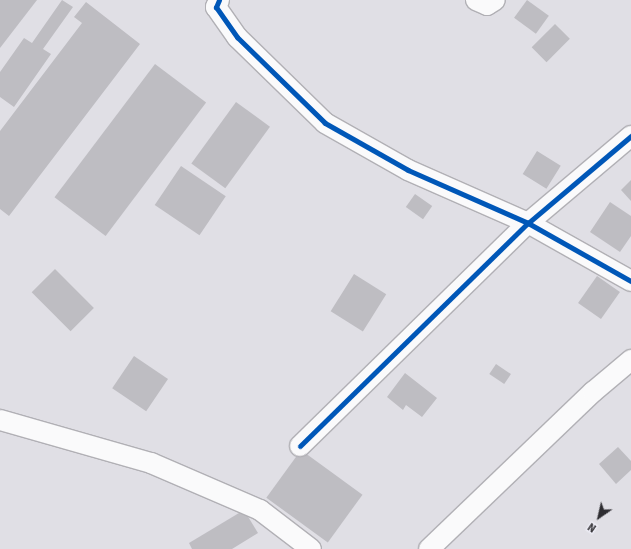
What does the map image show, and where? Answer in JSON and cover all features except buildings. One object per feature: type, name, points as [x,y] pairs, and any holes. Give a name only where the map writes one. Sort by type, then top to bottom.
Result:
[{"type":"street","points":[[219,0],[216,7],[237,37],[325,123],[408,170],[528,223],[631,281]]},
{"type":"street","points":[[476,0],[487,5],[495,0]]},
{"type":"street","points":[[300,446],[528,223],[631,136]]},
{"type":"street","points":[[428,549],[593,392],[631,360]]},
{"type":"street","points":[[0,420],[151,463],[260,510],[311,549]]},
{"type":"cycle path","points":[[219,0],[216,7],[237,37],[325,123],[408,170],[528,223],[631,281]]},
{"type":"cycle path","points":[[300,446],[528,223],[631,136]]}]
